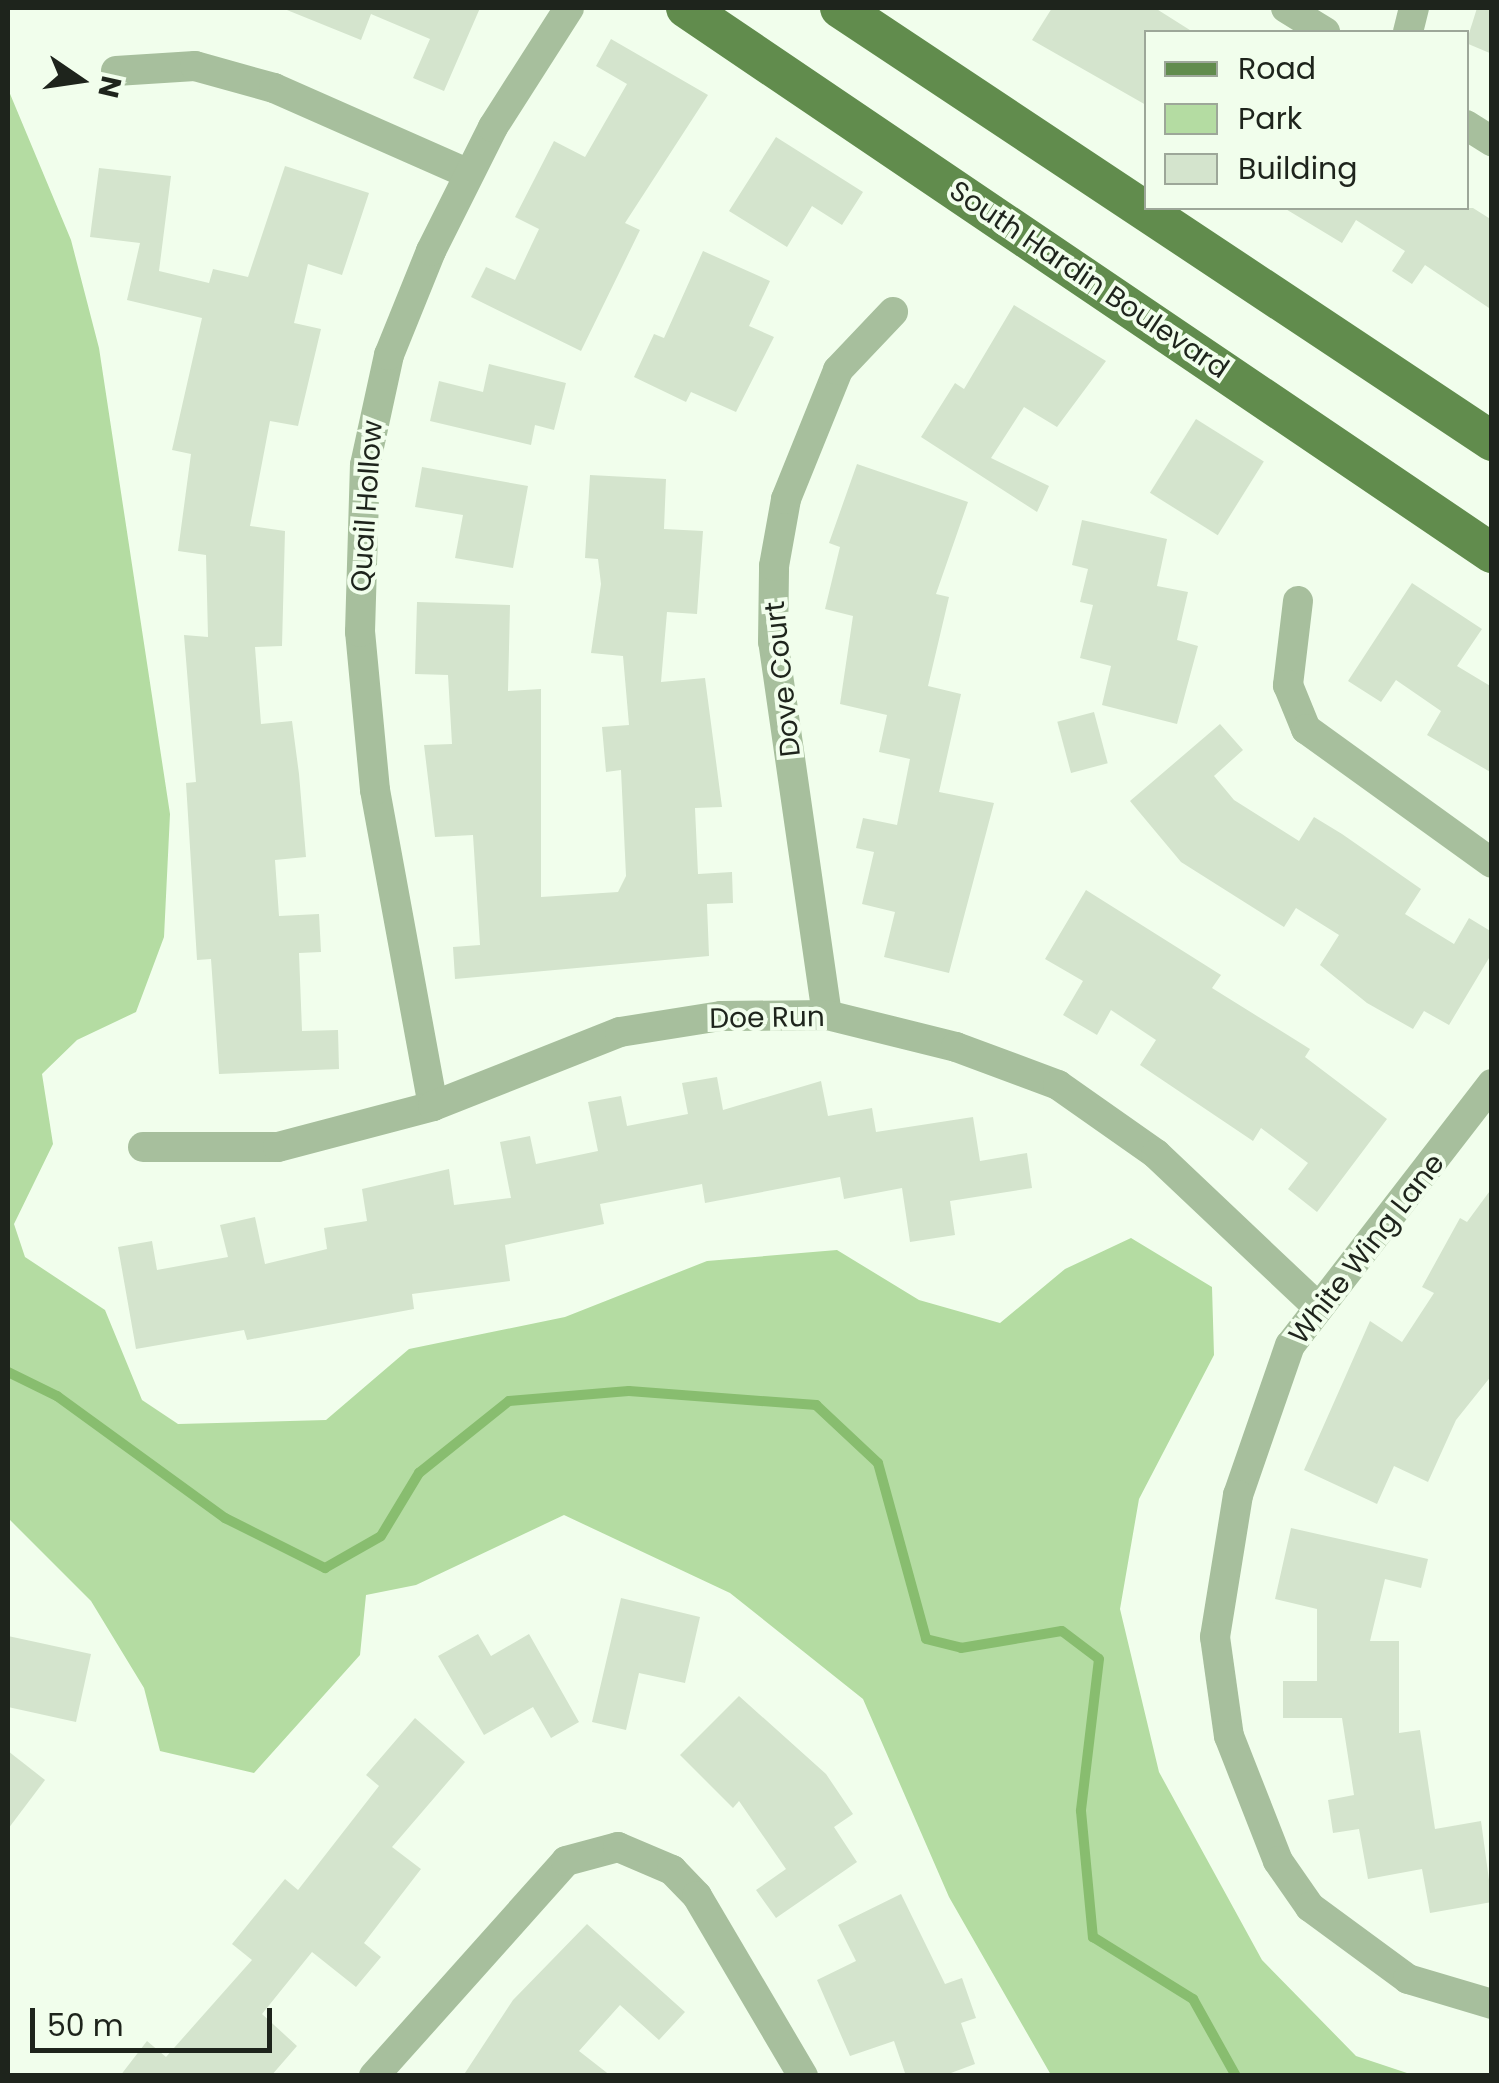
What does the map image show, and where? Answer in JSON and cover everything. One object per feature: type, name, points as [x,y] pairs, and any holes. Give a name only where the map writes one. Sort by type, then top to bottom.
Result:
[{"type":"main road","name":"South Hardin Boulevard","points":[[686,8],[1492,552]]},
{"type":"main road","points":[[840,8],[1144,210]]},
{"type":"main road","points":[[1144,210],[1492,441]]},
{"type":"street","name":"Quail Hollow","points":[[433,1106],[375,790],[358,553],[389,355],[470,174],[569,8]]},
{"type":"street","points":[[1286,8],[1322,30]]},
{"type":"street","points":[[116,70],[195,66],[274,88],[470,174]]},
{"type":"street","points":[[1469,126],[1492,141]]},
{"type":"street","name":"Dove Court","points":[[827,1015],[773,642],[774,566],[786,500],[838,370],[892,312]]},
{"type":"street","points":[[1298,602],[1288,685],[1306,729],[1492,863]]},
{"type":"street","name":"Doe Run","points":[[143,1148],[278,1147],[433,1106],[620,1032],[721,1016],[827,1015],[956,1047],[1058,1086],[1156,1154],[1318,1308]]},
{"type":"street","name":"White Wing Lane","points":[[1492,1084],[1318,1308],[1265,1396],[1238,1495],[1215,1637],[1229,1736],[1278,1860],[1310,1907],[1408,1979],[1492,2004]]},
{"type":"street","points":[[374,2076],[566,1860],[618,1847],[672,1870],[697,1896],[803,2076]]},
{"type":"green space","points":[[8,89],[71,240],[99,348],[170,814],[164,937],[136,1012],[77,1040],[42,1074],[53,1144],[14,1224],[25,1257],[105,1310],[142,1400],[178,1424],[326,1420],[409,1349],[565,1317],[707,1261],[837,1250],[919,1300],[1000,1323],[1065,1269],[1131,1238],[1212,1287],[1214,1355],[1139,1499],[1120,1609],[1159,1772],[1262,1960],[1356,2056],[1413,2075],[1051,2075],[949,1897],[863,1699],[730,1593],[564,1515],[416,1585],[366,1595],[360,1655],[254,1773],[160,1751],[144,1688],[91,1601],[8,1518]]},
{"type":"building","points":[[282,8],[480,8],[444,91],[413,78],[430,39],[371,14],[361,40]]},
{"type":"building","points":[[1052,8],[1155,8],[1190,30],[1144,30],[1144,104],[1032,40]]},
{"type":"building","points":[[1477,8],[1492,8],[1492,54],[1469,44]]},
{"type":"building","points":[[611,39],[708,95],[625,223],[640,230],[581,351],[471,297],[486,267],[515,280],[539,229],[515,217],[554,141],[585,157],[627,84],[596,66]]},
{"type":"building","points":[[776,137],[863,192],[842,225],[812,206],[787,247],[729,211]]},
{"type":"building","points":[[285,166],[369,193],[342,275],[308,264],[294,323],[321,329],[298,426],[270,421],[250,526],[285,531],[282,646],[255,647],[261,724],[292,721],[299,774],[306,857],[275,860],[279,916],[319,914],[321,952],[299,953],[302,1031],[338,1030],[339,1069],[219,1074],[211,959],[197,960],[186,783],[196,782],[184,635],[208,637],[206,555],[178,551],[191,454],[172,450],[202,318],[127,300],[140,243],[90,237],[99,168],[171,176],[159,271],[209,283],[213,269],[248,277]]},
{"type":"building","points":[[1473,208],[1492,220],[1492,310],[1425,265],[1412,284],[1392,271],[1405,251],[1356,220],[1342,243],[1287,210]]},
{"type":"building","points":[[703,251],[770,281],[749,326],[774,337],[736,412],[691,392],[686,402],[634,377],[654,334],[664,338]]},
{"type":"building","points":[[1014,305],[1106,361],[1057,427],[1024,407],[991,458],[1049,486],[1037,512],[921,437],[955,383],[964,389]]},
{"type":"building","points":[[489,364],[566,383],[554,430],[535,425],[531,445],[430,421],[439,381],[483,392]]},
{"type":"building","points":[[1196,419],[1264,461],[1218,535],[1150,493]]},
{"type":"building","points":[[857,464],[968,502],[936,594],[949,597],[928,686],[961,694],[939,792],[994,803],[949,973],[884,957],[895,912],[862,904],[874,852],[856,848],[863,818],[897,825],[910,759],[879,752],[887,715],[840,704],[853,616],[825,609],[840,547],[829,543]]},
{"type":"building","points":[[422,467],[528,486],[513,568],[455,558],[463,515],[415,507]]},
{"type":"building","points":[[590,475],[666,479],[664,529],[703,531],[697,614],[667,612],[661,682],[705,678],[722,807],[695,808],[698,874],[732,872],[733,903],[707,904],[709,956],[455,979],[453,947],[480,945],[473,835],[435,837],[424,745],[452,744],[448,675],[415,674],[417,602],[510,605],[508,691],[541,689],[541,897],[618,892],[626,876],[621,770],[606,772],[602,727],[629,725],[623,656],[591,653],[601,584],[598,559],[585,558]]},
{"type":"building","points":[[1082,520],[1167,539],[1157,586],[1188,592],[1177,640],[1198,646],[1177,724],[1102,705],[1111,666],[1080,658],[1093,605],[1080,602],[1088,569],[1072,565]]},
{"type":"building","points":[[1412,583],[1482,629],[1457,666],[1492,687],[1492,773],[1427,735],[1441,711],[1396,680],[1381,702],[1348,681]]},
{"type":"building","points":[[1094,712],[1108,763],[1071,773],[1057,722]]},
{"type":"building","points":[[1220,724],[1243,750],[1214,776],[1234,800],[1299,841],[1314,817],[1342,834],[1421,889],[1405,914],[1454,944],[1469,918],[1492,932],[1492,953],[1449,1025],[1424,1011],[1413,1029],[1367,1003],[1320,965],[1339,935],[1296,908],[1284,927],[1181,862],[1130,801]]},
{"type":"building","points":[[1086,890],[1221,975],[1212,988],[1310,1049],[1305,1057],[1387,1119],[1317,1212],[1288,1189],[1308,1163],[1261,1128],[1253,1141],[1140,1065],[1156,1040],[1111,1010],[1097,1035],[1063,1015],[1083,981],[1045,959]]},
{"type":"building","points":[[717,1077],[723,1110],[821,1081],[828,1116],[872,1108],[876,1132],[973,1117],[980,1161],[1027,1153],[1032,1188],[950,1201],[955,1235],[910,1242],[902,1188],[844,1199],[840,1177],[705,1203],[702,1184],[600,1204],[604,1224],[505,1245],[510,1281],[412,1294],[414,1309],[247,1340],[244,1330],[136,1349],[118,1247],[152,1241],[157,1270],[228,1257],[220,1225],[255,1217],[265,1264],[327,1249],[324,1228],[367,1221],[362,1189],[449,1169],[454,1205],[511,1198],[500,1142],[530,1136],[536,1164],[598,1151],[588,1102],[621,1096],[627,1126],[688,1114],[682,1083]]},
{"type":"building","points":[[1492,1188],[1492,1375],[1456,1420],[1428,1482],[1394,1466],[1377,1504],[1304,1470],[1370,1321],[1402,1342],[1434,1293],[1422,1287],[1460,1218],[1467,1222]]},
{"type":"building","points":[[1291,1528],[1428,1559],[1421,1588],[1385,1579],[1370,1641],[1399,1641],[1399,1733],[1420,1730],[1435,1829],[1481,1821],[1492,1902],[1430,1913],[1422,1869],[1368,1879],[1359,1829],[1333,1833],[1328,1800],[1354,1795],[1342,1718],[1283,1718],[1283,1681],[1317,1681],[1317,1609],[1275,1599]]},
{"type":"building","points":[[621,1598],[700,1617],[685,1683],[639,1673],[626,1730],[592,1722]]},
{"type":"building","points":[[478,1634],[491,1656],[529,1634],[579,1722],[551,1738],[533,1707],[484,1735],[438,1656]]},
{"type":"building","points":[[8,1636],[91,1654],[76,1722],[8,1707]]},
{"type":"building","points":[[739,1696],[826,1774],[853,1814],[834,1827],[857,1862],[776,1918],[756,1890],[786,1869],[739,1801],[733,1808],[680,1755]]},
{"type":"building","points":[[415,1718],[465,1762],[392,1847],[421,1869],[364,1943],[381,1957],[356,1987],[312,1952],[262,2014],[297,2046],[271,2076],[120,2076],[147,2041],[166,2057],[252,1960],[232,1944],[285,1879],[298,1890],[379,1786],[366,1775]]},
{"type":"building","points":[[8,1751],[45,1780],[8,1829]]},
{"type":"building","points":[[901,1894],[945,1984],[962,1978],[976,2018],[961,2023],[975,2064],[943,2076],[906,2076],[894,2041],[850,2056],[817,1980],[856,1961],[838,1925]]},
{"type":"building","points":[[587,1924],[685,2012],[659,2040],[620,2005],[579,2051],[611,2076],[463,2076],[513,2000]]},
{"type":"waterway","points":[[8,1372],[57,1396],[225,1518],[325,1568],[381,1536],[419,1473],[509,1401],[629,1391],[816,1405],[878,1463],[926,1639],[961,1648],[1062,1631],[1099,1659],[1081,1811],[1093,1937],[1193,1999],[1236,2076]]}]
